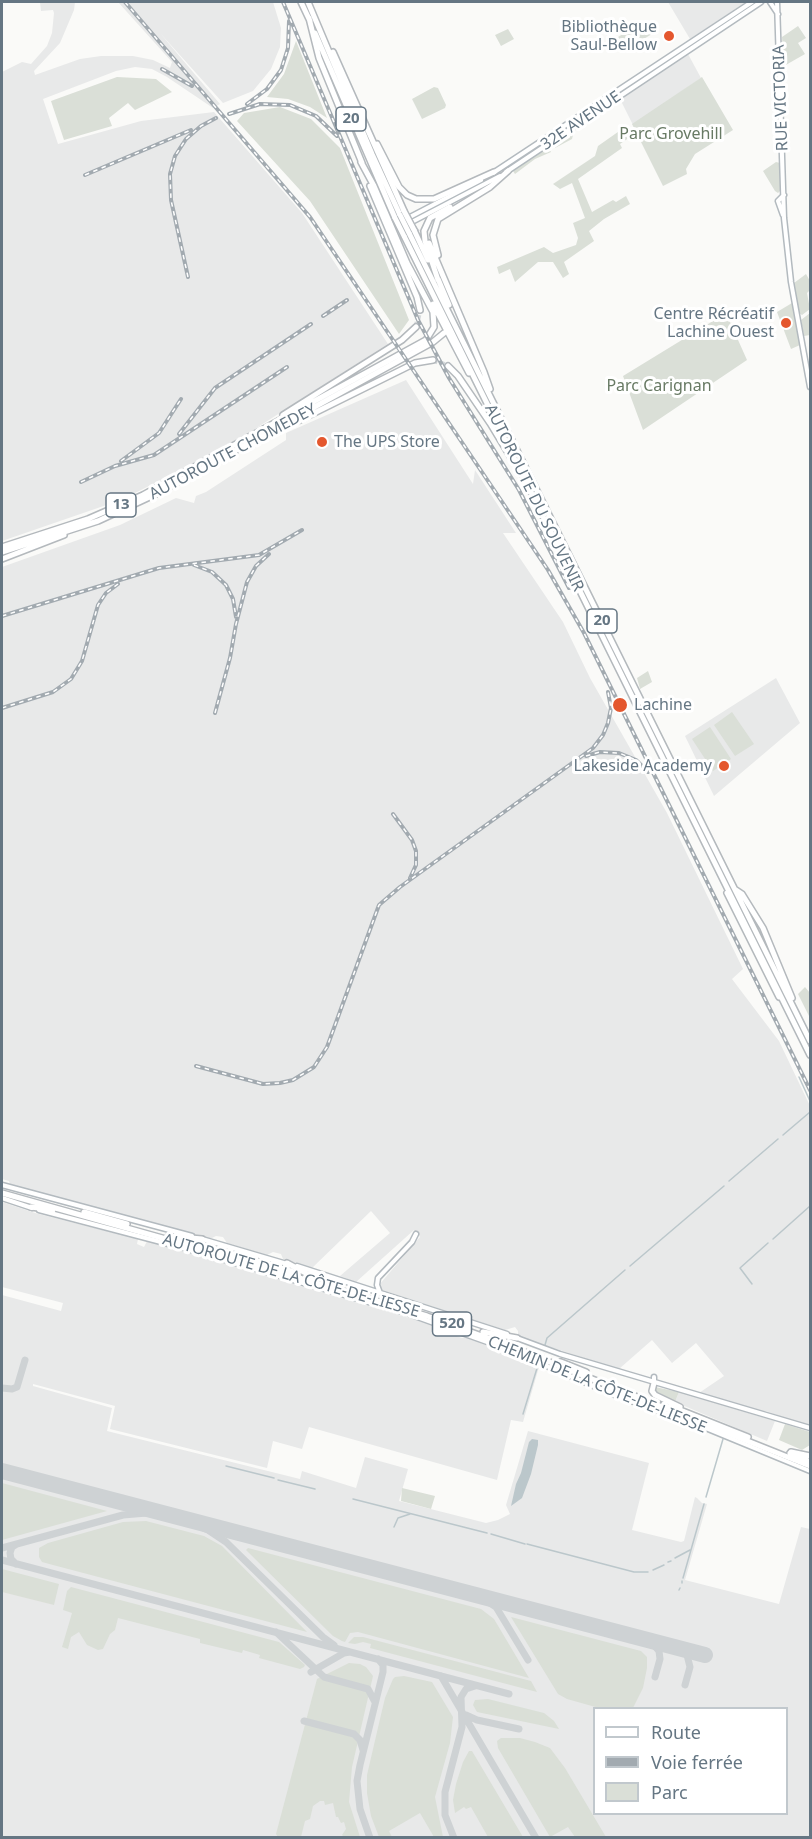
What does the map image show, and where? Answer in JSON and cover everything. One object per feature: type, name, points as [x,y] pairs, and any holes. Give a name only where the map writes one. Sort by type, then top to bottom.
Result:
[{"type":"highway","name":"AUTOROUTE DU SOUVENIR","points":[[301,2],[400,215]]},
{"type":"highway","name":"AUTOROUTE DU SOUVENIR","points":[[308,2],[400,215],[401,232],[492,405],[733,886],[756,940]]},
{"type":"highway","points":[[309,18],[319,58],[417,297],[420,310]]},
{"type":"highway","points":[[320,27],[361,113],[400,215]]},
{"type":"highway","points":[[361,113],[399,187],[411,197],[422,200],[434,199],[494,172]]},
{"type":"highway","points":[[361,162],[401,232],[438,280]]},
{"type":"highway","points":[[441,268],[433,238],[437,221],[444,214],[487,189],[508,171]]},
{"type":"highway","points":[[449,305],[424,239],[426,224],[434,215],[487,189]]},
{"type":"highway","points":[[401,232],[400,244],[434,318],[434,327],[420,347]]},
{"type":"highway","points":[[429,243],[484,372],[492,405]]},
{"type":"highway","points":[[400,244],[460,359],[492,405]]},
{"type":"highway","points":[[232,449],[356,371],[404,339],[416,327]]},
{"type":"highway","name":"AUTOROUTE CHOMEDEY","points":[[2,547],[73,524],[162,485],[444,333]]},
{"type":"highway","points":[[232,449],[418,362],[433,360]]},
{"type":"highway","points":[[448,366],[467,390],[524,478]]},
{"type":"highway","name":"AUTOROUTE DU SOUVENIR","points":[[492,405],[524,478],[724,880],[796,1019],[810,1055]]},
{"type":"highway","name":"AUTOROUTE CHOMEDEY","points":[[2,552],[98,521],[156,494],[232,449]]},
{"type":"highway","points":[[2,560],[98,521]]},
{"type":"highway","points":[[724,880],[731,905],[775,992],[796,1019]]},
{"type":"highway","points":[[733,886],[742,894],[765,932],[796,1019]]},
{"type":"highway","name":"AUTOROUTE DU SOUVENIR","points":[[796,1019],[810,1041]]},
{"type":"highway","name":"AUTOROUTE DE LA CÔTE-DE-LIESSE","points":[[2,1189],[70,1212],[139,1229]]},
{"type":"highway","name":"AUTOROUTE DE LA CÔTE-DE-LIESSE","points":[[2,1189],[483,1332],[786,1452],[810,1466]]},
{"type":"highway","points":[[31,1207],[70,1212]]},
{"type":"highway","name":"AUTOROUTE DE LA CÔTE-DE-LIESSE","points":[[150,1233],[169,1236],[315,1278],[353,1292]]},
{"type":"highway","points":[[169,1236],[202,1239]]},
{"type":"highway","points":[[287,1263],[315,1278]]},
{"type":"highway","points":[[248,1268],[276,1271]]},
{"type":"highway","name":"AUTOROUTE DE LA CÔTE-DE-LIESSE","points":[[364,1295],[466,1329],[810,1466]]},
{"type":"highway","points":[[483,1332],[517,1338]]},
{"type":"highway","points":[[576,1372],[632,1401]]},
{"type":"highway","points":[[653,1380],[652,1391],[655,1395],[700,1418]]},
{"type":"highway","points":[[786,1452],[810,1456]]},
{"type":"main road","name":"32E AVENUE","points":[[401,232],[752,2]]},
{"type":"main road","name":"32E AVENUE","points":[[401,232],[508,171],[761,2]]},
{"type":"main road","points":[[770,2],[779,15]]},
{"type":"main road","name":"RUE VICTORIA","points":[[777,2],[784,218],[791,279],[810,387]]},
{"type":"main road","points":[[784,195],[779,200],[784,207]]},
{"type":"main road","name":"RUE VICTORIA","points":[[779,200],[784,218]]},
{"type":"main road","points":[[2,1198],[31,1207],[139,1229]]},
{"type":"main road","points":[[150,1233],[202,1239],[287,1263],[353,1292]]},
{"type":"main road","points":[[150,1233],[248,1268],[353,1292]]},
{"type":"main road","points":[[381,1293],[377,1285],[378,1278],[412,1242],[416,1234]]},
{"type":"main road","name":"CHEMIN DE LA CÔTE-DE-LIESSE","points":[[364,1295],[381,1293],[560,1354],[653,1380],[810,1430]]},
{"type":"main road","name":"CHEMIN DE LA CÔTE-DE-LIESSE","points":[[364,1295],[632,1401],[810,1466]]},
{"type":"shaded area","points":[[40,2],[75,2],[74,10],[60,43],[34,71],[35,75],[80,59],[101,56],[133,56],[153,60],[170,68],[172,62],[118,2],[273,2],[281,28],[280,47],[271,69],[253,91],[223,103],[160,33],[220,104],[213,108],[152,69],[135,67],[116,71],[43,99],[58,144],[141,121],[214,112],[302,213],[388,344],[225,448],[121,500],[2,541],[2,72],[22,62],[31,64],[47,46],[52,33],[54,13],[53,10],[41,11]]},
{"type":"shaded area","points":[[668,2],[746,2],[690,39]]},
{"type":"shaded area","points":[[688,54],[701,78],[633,125],[620,99]]},
{"type":"shaded area","points":[[406,380],[473,484],[475,470],[516,533],[503,533],[563,622],[590,678],[667,813],[743,969],[732,979],[779,1041],[810,1106],[810,1427],[766,1411],[699,1393],[724,1376],[696,1343],[672,1363],[652,1340],[619,1369],[525,1339],[518,1336],[515,1327],[505,1330],[382,1290],[379,1285],[420,1237],[414,1230],[356,1282],[340,1276],[390,1233],[371,1211],[312,1268],[283,1259],[281,1254],[273,1252],[267,1255],[227,1243],[223,1237],[216,1236],[210,1239],[10,1184],[9,1181],[2,1179],[2,567],[120,525],[176,498],[194,503],[196,496],[206,492],[286,440],[286,433]]},
{"type":"shaded area","name":"Lakeside Academy","points":[[776,678],[800,723],[714,796],[685,736]]},
{"type":"shaded area","points":[[2,1202],[35,1213],[138,1239],[137,1244],[144,1247],[147,1241],[416,1320],[454,1332],[456,1336],[466,1337],[539,1367],[523,1422],[511,1420],[497,1480],[309,1427],[302,1449],[273,1441],[267,1468],[110,1429],[115,1406],[33,1384],[33,1386],[112,1408],[107,1431],[300,1479],[302,1471],[356,1488],[365,1457],[408,1469],[399,1501],[486,1523],[510,1514],[506,1505],[528,1431],[649,1463],[632,1530],[684,1541],[695,1497],[697,1498],[707,1504],[685,1580],[779,1604],[801,1527],[810,1529],[810,1837],[2,1837],[2,1295],[61,1311],[63,1303],[2,1287]]},
{"type":"shaded area","points":[[679,1392],[775,1421],[767,1441],[675,1402]]},
{"type":"shaded area","points":[[532,1439],[538,1440],[538,1445],[531,1474],[522,1498],[511,1506],[529,1442]]},
{"type":"green space","points":[[637,25],[647,25],[652,34],[622,52],[615,39]]},
{"type":"green space","points":[[798,26],[806,38],[798,43],[805,54],[784,66],[782,37]]},
{"type":"green space","points":[[508,29],[514,39],[501,46],[495,35]]},
{"type":"green space","points":[[296,41],[327,118],[310,107],[288,99],[267,97],[284,74]]},
{"type":"green space","points":[[117,77],[156,79],[172,92],[135,110],[128,103],[109,118],[112,126],[64,140],[51,101]]},
{"type":"green space","name":"Parc Grovehill","points":[[702,77],[733,130],[695,154],[686,169],[687,174],[663,186],[632,124]]},
{"type":"green space","points":[[434,87],[438,88],[446,105],[445,108],[422,119],[412,99]]},
{"type":"green space","points":[[280,107],[311,119],[340,148],[409,320],[399,334],[310,201],[237,121],[244,113]]},
{"type":"green space","points":[[625,127],[630,137],[620,144],[622,148],[578,179],[592,212],[613,200],[616,202],[626,196],[630,204],[589,231],[594,241],[564,262],[569,274],[563,278],[553,262],[538,262],[515,282],[510,269],[499,274],[497,267],[544,247],[553,253],[576,245],[578,238],[573,223],[585,218],[572,183],[560,189],[553,184],[595,156],[598,146]]},
{"type":"green space","points":[[571,133],[572,139],[555,148],[553,143]]},
{"type":"green space","points":[[548,147],[551,152],[535,159],[515,174],[513,171]]},
{"type":"green space","points":[[776,162],[780,163],[781,190],[778,193],[763,171]]},
{"type":"green space","points":[[806,274],[810,281],[810,290],[807,293],[810,309],[802,315],[799,313],[794,283]]},
{"type":"green space","points":[[792,303],[800,345],[791,349],[777,312]]},
{"type":"green space","name":"Parc Carignan","points":[[726,313],[747,360],[643,430],[623,376]]},
{"type":"green space","points":[[810,313],[810,335],[804,336],[801,320]]},
{"type":"green space","points":[[648,671],[652,682],[640,689],[637,678]]},
{"type":"green space","points":[[732,712],[754,744],[735,756],[714,725]]},
{"type":"green space","points":[[710,727],[731,759],[713,771],[692,739]]},
{"type":"green space","points":[[805,987],[810,993],[810,1018],[798,994]]},
{"type":"green space","points":[[655,1387],[679,1392],[675,1402],[657,1395]]},
{"type":"green space","points":[[785,1424],[810,1432],[810,1445],[802,1450],[779,1440]]},
{"type":"green space","points":[[2,1483],[107,1511],[2,1540]]},
{"type":"green space","points":[[402,1488],[435,1496],[431,1509],[401,1501]]},
{"type":"green space","points":[[146,1521],[204,1536],[222,1546],[307,1632],[42,1562],[39,1557],[39,1548],[48,1543],[123,1522]]},
{"type":"green space","points":[[248,1548],[481,1609],[494,1619],[529,1678],[358,1632],[350,1633],[345,1642],[342,1641],[333,1636],[246,1550]]},
{"type":"green space","points":[[2,1569],[59,1584],[54,1605],[2,1592]]},
{"type":"green space","points":[[71,1587],[279,1642],[305,1665],[300,1669],[259,1658],[260,1655],[243,1650],[242,1653],[200,1643],[200,1639],[118,1618],[115,1630],[110,1634],[103,1649],[98,1650],[87,1645],[79,1632],[71,1637],[68,1649],[62,1647],[72,1613],[63,1610],[67,1591]]},
{"type":"green space","points":[[511,1617],[641,1651],[647,1657],[643,1688],[634,1707],[595,1707],[558,1694]]},
{"type":"green space","points":[[354,1637],[363,1637],[531,1681],[537,1692],[370,1648],[371,1644],[348,1643]]},
{"type":"green space","points":[[349,1663],[366,1667],[373,1676],[352,1767],[349,1802],[360,1837],[344,1837],[342,1835],[346,1829],[344,1822],[341,1823],[336,1817],[333,1803],[325,1805],[324,1801],[320,1801],[313,1806],[310,1819],[305,1821],[301,1837],[278,1837],[276,1834],[317,1679]]},
{"type":"green space","points":[[404,1676],[432,1682],[453,1717],[450,1743],[435,1797],[443,1837],[434,1837],[420,1813],[389,1831],[392,1837],[379,1837],[371,1816],[367,1775],[380,1719],[393,1679]]},
{"type":"green space","points":[[488,1699],[544,1713],[554,1721],[559,1729],[477,1712],[473,1705],[475,1700]]},
{"type":"green space","points":[[501,1738],[520,1738],[550,1748],[565,1768],[606,1837],[575,1837],[568,1827],[550,1837],[498,1748],[497,1741]]},
{"type":"green space","points":[[469,1751],[472,1751],[523,1837],[488,1837],[471,1807],[466,1809],[464,1807],[455,1813],[453,1800],[456,1784]]},
{"type":"waterway","points":[[799,1077],[810,1101]]},
{"type":"waterway","points":[[783,1135],[810,1112]]},
{"type":"waterway","points":[[729,1181],[778,1139]]},
{"type":"waterway","points":[[630,1266],[724,1186]]},
{"type":"waterway","points":[[773,1239],[810,1206]]},
{"type":"waterway","points":[[752,1284],[740,1268],[768,1243]]},
{"type":"waterway","points":[[545,1345],[547,1338],[625,1270]]},
{"type":"waterway","points":[[523,1414],[538,1365]]},
{"type":"waterway","points":[[706,1497],[723,1439]]},
{"type":"waterway","points":[[226,1466],[274,1478]]},
{"type":"waterway","points":[[278,1480],[315,1489]]},
{"type":"waterway","points":[[353,1499],[487,1533]]},
{"type":"waterway","points":[[683,1578],[704,1504]]},
{"type":"waterway","points":[[394,1527],[398,1518],[410,1514]]},
{"type":"waterway","points":[[491,1534],[525,1544]]},
{"type":"waterway","points":[[527,1544],[634,1572],[648,1572]]},
{"type":"waterway","points":[[675,1558],[690,1550]]},
{"type":"waterway","points":[[653,1570],[664,1565]]},
{"type":"taxiway","points":[[2,1388],[17,1387],[25,1360]]},
{"type":"taxiway","points":[[2,1548],[123,1515],[147,1513],[182,1519],[208,1530],[226,1542],[323,1637],[334,1645]]},
{"type":"taxiway","points":[[16,1564],[11,1559],[10,1553],[12,1547],[17,1544]]},
{"type":"taxiway","points":[[2,1560],[509,1694]]},
{"type":"taxiway","points":[[481,1597],[496,1607],[528,1660]]},
{"type":"taxiway","points":[[276,1632],[324,1677],[368,1689],[375,1702]]},
{"type":"taxiway","points":[[641,1639],[653,1644],[659,1651],[660,1659],[655,1677]]},
{"type":"taxiway","points":[[654,1642],[680,1650],[687,1655],[690,1667],[685,1685]]},
{"type":"taxiway","points":[[311,1672],[344,1653],[350,1652]]},
{"type":"taxiway","points":[[370,1838],[360,1809],[357,1781],[383,1672],[383,1665],[378,1659]]},
{"type":"taxiway","points":[[441,1676],[536,1838]]},
{"type":"taxiway","points":[[454,1838],[445,1815],[445,1792],[462,1727],[461,1697],[466,1689],[475,1686]]},
{"type":"taxiway","points":[[466,1715],[477,1720],[519,1729]]},
{"type":"taxiway","points":[[304,1721],[354,1734],[360,1740],[363,1750]]},
{"type":"runway","points":[[2,1471],[705,1655]]},
{"type":"tunnel","points":[[399,233],[409,230],[417,231],[429,243]]},
{"type":"tunnel","points":[[416,327],[420,310]]},
{"type":"tunnel","points":[[433,360],[448,366]]},
{"type":"railway","points":[[125,2],[310,217],[548,570],[584,633],[810,1090]]},
{"type":"railway","points":[[283,2],[418,320],[449,378],[519,490],[569,588]]},
{"type":"railway","points":[[247,104],[267,89],[281,70],[288,48],[289,21]]},
{"type":"railway","points":[[162,69],[192,86]]},
{"type":"railway","points":[[229,114],[260,104],[290,105],[316,116],[337,136]]},
{"type":"railway","points":[[188,277],[171,200],[170,174],[175,156],[186,139],[201,126],[216,118]]},
{"type":"railway","points":[[85,175],[191,130]]},
{"type":"railway","points":[[323,316],[347,300]]},
{"type":"railway","points":[[179,434],[215,388],[311,324]]},
{"type":"railway","points":[[81,482],[115,466],[154,455],[287,367]]},
{"type":"railway","points":[[121,461],[159,433],[181,399]]},
{"type":"railway","points":[[2,616],[159,568],[259,555],[302,530]]},
{"type":"railway","points":[[215,713],[247,582],[256,566],[269,554]]},
{"type":"railway","points":[[194,565],[212,572],[226,585],[233,599],[236,617]]},
{"type":"railway","points":[[2,708],[53,692],[71,679],[82,661],[98,605],[106,593],[118,584]]},
{"type":"railway","points":[[196,1066],[263,1084],[293,1080],[314,1067],[327,1047],[379,905],[400,887],[593,748],[603,735],[608,723],[611,708],[608,692]]},
{"type":"railway","points":[[586,756],[600,752],[619,753],[636,760],[648,772]]},
{"type":"railway","points":[[393,814],[412,840],[416,851],[416,865],[410,878]]},
{"type":"place","name":"Bibliothèque Saul-Bellow","points":[[669,36]]},
{"type":"place","name":"Centre Récréatif Lachine Ouest","points":[[786,323]]},
{"type":"place","name":"The UPS Store","points":[[322,442]]},
{"type":"place","name":"Lachine","points":[[620,705]]},
{"type":"place","name":"Lakeside Academy","points":[[724,766]]}]
